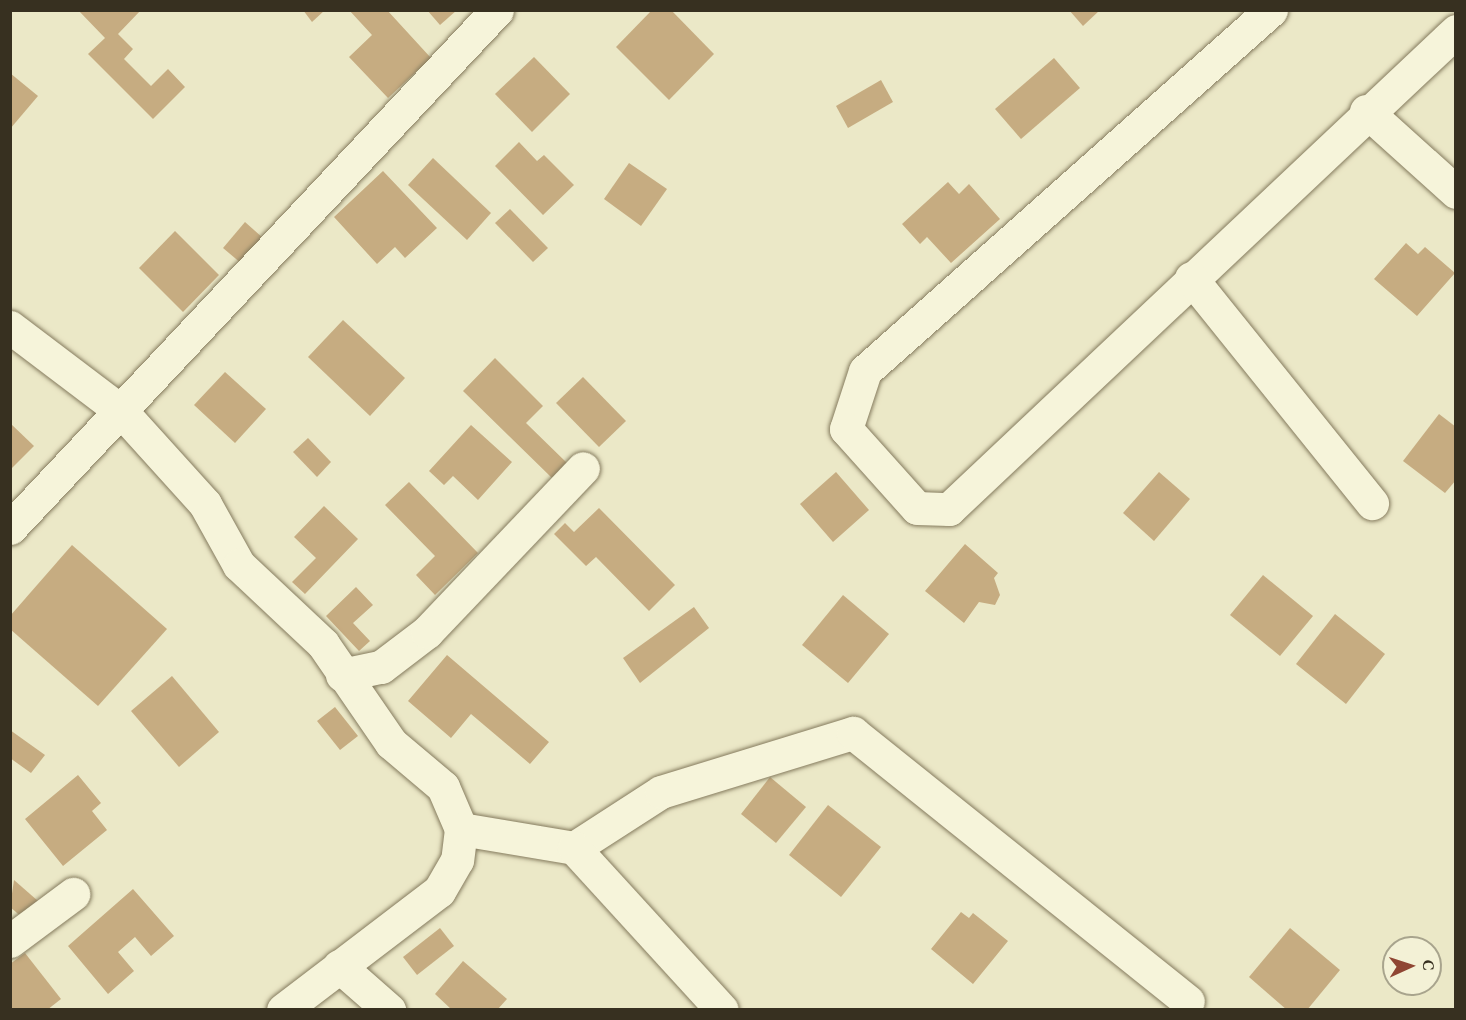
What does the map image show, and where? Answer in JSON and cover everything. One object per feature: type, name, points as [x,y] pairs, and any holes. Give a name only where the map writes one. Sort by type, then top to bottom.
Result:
[{"type":"street","points":[[10,528],[122,412],[497,10]]},
{"type":"street","points":[[1271,10],[865,371],[846,429],[917,508],[949,509],[1366,111],[1455,31]]},
{"type":"street","points":[[1366,111],[1455,192]]},
{"type":"street","points":[[1191,278],[1372,503]]},
{"type":"street","points":[[10,327],[122,412],[205,504],[239,565],[323,644],[342,675],[391,743],[443,787],[461,829],[457,860],[439,891],[284,1010]]},
{"type":"street","points":[[342,675],[381,667],[427,632],[583,468]]},
{"type":"street","points":[[574,848],[661,792],[853,733],[1188,1001]]},
{"type":"street","points":[[461,829],[574,848],[723,1010]]},
{"type":"street","points":[[10,941],[73,894]]},
{"type":"street","points":[[339,966],[389,1010]]},
{"type":"building","points":[[78,10],[141,10],[118,34],[133,49],[124,59],[151,86],[168,69],[185,87],[153,119],[88,54],[105,38]]},
{"type":"building","points":[[303,10],[325,10],[312,22]]},
{"type":"building","points":[[349,10],[387,10],[431,58],[388,98],[349,57],[372,35]]},
{"type":"building","points":[[427,10],[457,10],[440,25]]},
{"type":"building","points":[[652,10],[671,10],[714,54],[669,100],[616,47]]},
{"type":"building","points":[[1069,10],[1100,10],[1083,26]]},
{"type":"building","points":[[534,57],[570,94],[532,132],[495,94]]},
{"type":"building","points":[[1054,58],[1080,88],[1021,139],[995,109]]},
{"type":"building","points":[[10,73],[38,96],[10,129]]},
{"type":"building","points":[[881,80],[893,102],[848,128],[836,106]]},
{"type":"building","points":[[519,142],[537,161],[544,155],[574,185],[543,215],[495,166]]},
{"type":"building","points":[[433,158],[491,213],[467,240],[408,185]]},
{"type":"building","points":[[629,163],[667,189],[641,226],[604,199]]},
{"type":"building","points":[[383,171],[437,228],[405,258],[395,247],[377,264],[334,217]]},
{"type":"building","points":[[948,182],[959,194],[969,184],[1000,219],[951,263],[927,237],[920,244],[902,224]]},
{"type":"building","points":[[510,209],[548,248],[533,262],[495,223]]},
{"type":"building","points":[[245,222],[263,238],[242,264],[223,248]]},
{"type":"building","points":[[175,231],[219,275],[183,312],[139,268]]},
{"type":"building","points":[[1406,243],[1418,254],[1425,247],[1455,273],[1417,316],[1374,279]]},
{"type":"building","points":[[343,320],[405,378],[370,416],[308,357]]},
{"type":"building","points":[[495,358],[543,406],[526,423],[567,463],[552,478],[463,391]]},
{"type":"building","points":[[225,372],[266,409],[235,443],[194,405]]},
{"type":"building","points":[[583,377],[626,421],[599,447],[556,403]]},
{"type":"building","points":[[1439,414],[1456,427],[1456,480],[1445,493],[1403,461]]},
{"type":"building","points":[[10,423],[34,446],[10,470]]},
{"type":"building","points":[[471,425],[512,462],[478,500],[453,476],[444,485],[429,471]]},
{"type":"building","points":[[308,438],[331,462],[317,477],[293,452]]},
{"type":"building","points":[[836,472],[869,510],[833,542],[800,504]]},
{"type":"building","points":[[1159,472],[1190,499],[1154,541],[1123,513]]},
{"type":"building","points":[[409,482],[478,553],[435,595],[416,575],[435,556],[385,505]]},
{"type":"building","points":[[324,506],[358,539],[305,594],[292,582],[316,558],[294,537]]},
{"type":"building","points":[[599,508],[675,585],[649,611],[596,557],[586,566],[554,534],[565,523],[574,532]]},
{"type":"building","points":[[965,544],[998,573],[994,578],[1000,595],[995,605],[979,602],[964,623],[925,591]]},
{"type":"building","points":[[72,545],[167,629],[98,706],[10,629],[10,616]]},
{"type":"building","points":[[1263,575],[1313,616],[1280,656],[1230,615]]},
{"type":"building","points":[[356,587],[373,605],[353,623],[370,641],[359,651],[326,616]]},
{"type":"building","points":[[843,595],[889,634],[848,683],[802,645]]},
{"type":"building","points":[[694,607],[709,628],[640,683],[623,658]]},
{"type":"building","points":[[1335,614],[1385,654],[1346,704],[1296,664]]},
{"type":"building","points":[[447,655],[549,742],[530,764],[471,714],[451,738],[408,701]]},
{"type":"building","points":[[172,676],[219,732],[179,767],[131,711]]},
{"type":"building","points":[[335,707],[358,736],[340,750],[317,721]]},
{"type":"building","points":[[10,730],[45,755],[31,773],[10,758]]},
{"type":"building","points":[[78,775],[101,803],[92,811],[107,830],[63,866],[25,819]]},
{"type":"building","points":[[770,777],[806,807],[776,843],[741,814]]},
{"type":"building","points":[[828,805],[881,847],[841,897],[789,855]]},
{"type":"building","points":[[14,880],[38,901],[23,918],[10,907]]},
{"type":"building","points":[[133,889],[174,936],[151,956],[135,937],[118,952],[134,971],[108,994],[68,946]]},
{"type":"building","points":[[961,912],[969,918],[973,913],[1008,941],[973,984],[931,949]]},
{"type":"building","points":[[440,928],[454,946],[417,975],[403,957]]},
{"type":"building","points":[[1290,928],[1340,970],[1307,1010],[1287,1010],[1249,977]]},
{"type":"building","points":[[25,953],[61,999],[47,1010],[10,1010],[10,964]]},
{"type":"building","points":[[463,961],[507,999],[497,1010],[452,1010],[435,994]]}]
